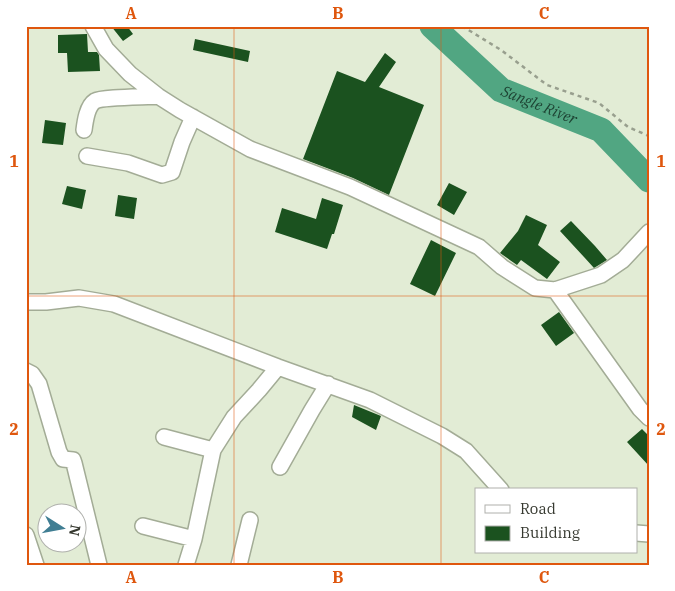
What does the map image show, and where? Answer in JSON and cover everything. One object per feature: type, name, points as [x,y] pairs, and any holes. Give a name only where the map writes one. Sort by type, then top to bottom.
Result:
[{"type":"street","points":[[93,26],[106,49],[130,74],[158,96],[192,117],[250,149],[350,187],[479,247],[502,267],[535,288],[555,290],[601,275],[623,260],[649,232]]},
{"type":"street","points":[[84,130],[87,114],[95,101],[158,96]]},
{"type":"street","points":[[87,156],[128,163],[162,175],[172,172],[192,117]]},
{"type":"street","points":[[555,290],[640,409],[649,418]]},
{"type":"street","points":[[26,302],[46,302],[79,298],[114,304],[370,400],[442,436],[466,451],[499,488]]},
{"type":"street","points":[[186,565],[194,539],[213,450],[234,417],[278,367]]},
{"type":"street","points":[[26,371],[32,374],[38,384],[59,452],[63,459],[72,460],[74,463],[99,565]]},
{"type":"street","points":[[280,467],[328,384]]},
{"type":"street","points":[[164,437],[213,450]]},
{"type":"street","points":[[239,565],[250,520]]},
{"type":"street","points":[[143,526],[194,539]]},
{"type":"street","points":[[26,535],[34,564]]},
{"type":"path","points":[[462,26],[501,50],[547,85],[599,103],[628,127],[649,136]]},
{"type":"building","points":[[111,26],[127,26],[133,34],[123,41]]},
{"type":"building","points":[[87,34],[88,52],[97,52],[99,55],[100,71],[68,72],[67,53],[58,53],[58,35]]},
{"type":"building","points":[[195,39],[250,51],[248,62],[193,50]]},
{"type":"building","points":[[385,53],[396,62],[379,87],[424,105],[389,195],[353,178],[303,159],[337,71],[365,82]]},
{"type":"building","points":[[45,120],[66,123],[63,145],[42,143]]},
{"type":"building","points":[[449,183],[467,192],[454,215],[437,205]]},
{"type":"building","points":[[67,186],[86,190],[82,209],[62,204]]},
{"type":"building","points":[[118,195],[137,198],[134,219],[115,216]]},
{"type":"building","points":[[322,198],[343,205],[327,249],[275,232],[282,208],[316,219]]},
{"type":"building","points":[[526,215],[547,225],[538,245],[560,262],[547,279],[521,260],[517,265],[500,253],[518,231]]},
{"type":"building","points":[[571,221],[607,260],[594,268],[560,231]]},
{"type":"building","points":[[431,240],[456,253],[435,296],[410,284]]},
{"type":"building","points":[[559,312],[574,333],[556,346],[541,325]]},
{"type":"building","points":[[354,405],[381,416],[376,430],[352,417]]},
{"type":"building","points":[[642,429],[649,436],[649,466],[627,442]]},
{"type":"waterway","name":"Sangle River","points":[[432,26],[501,90],[601,130],[649,180]]}]
